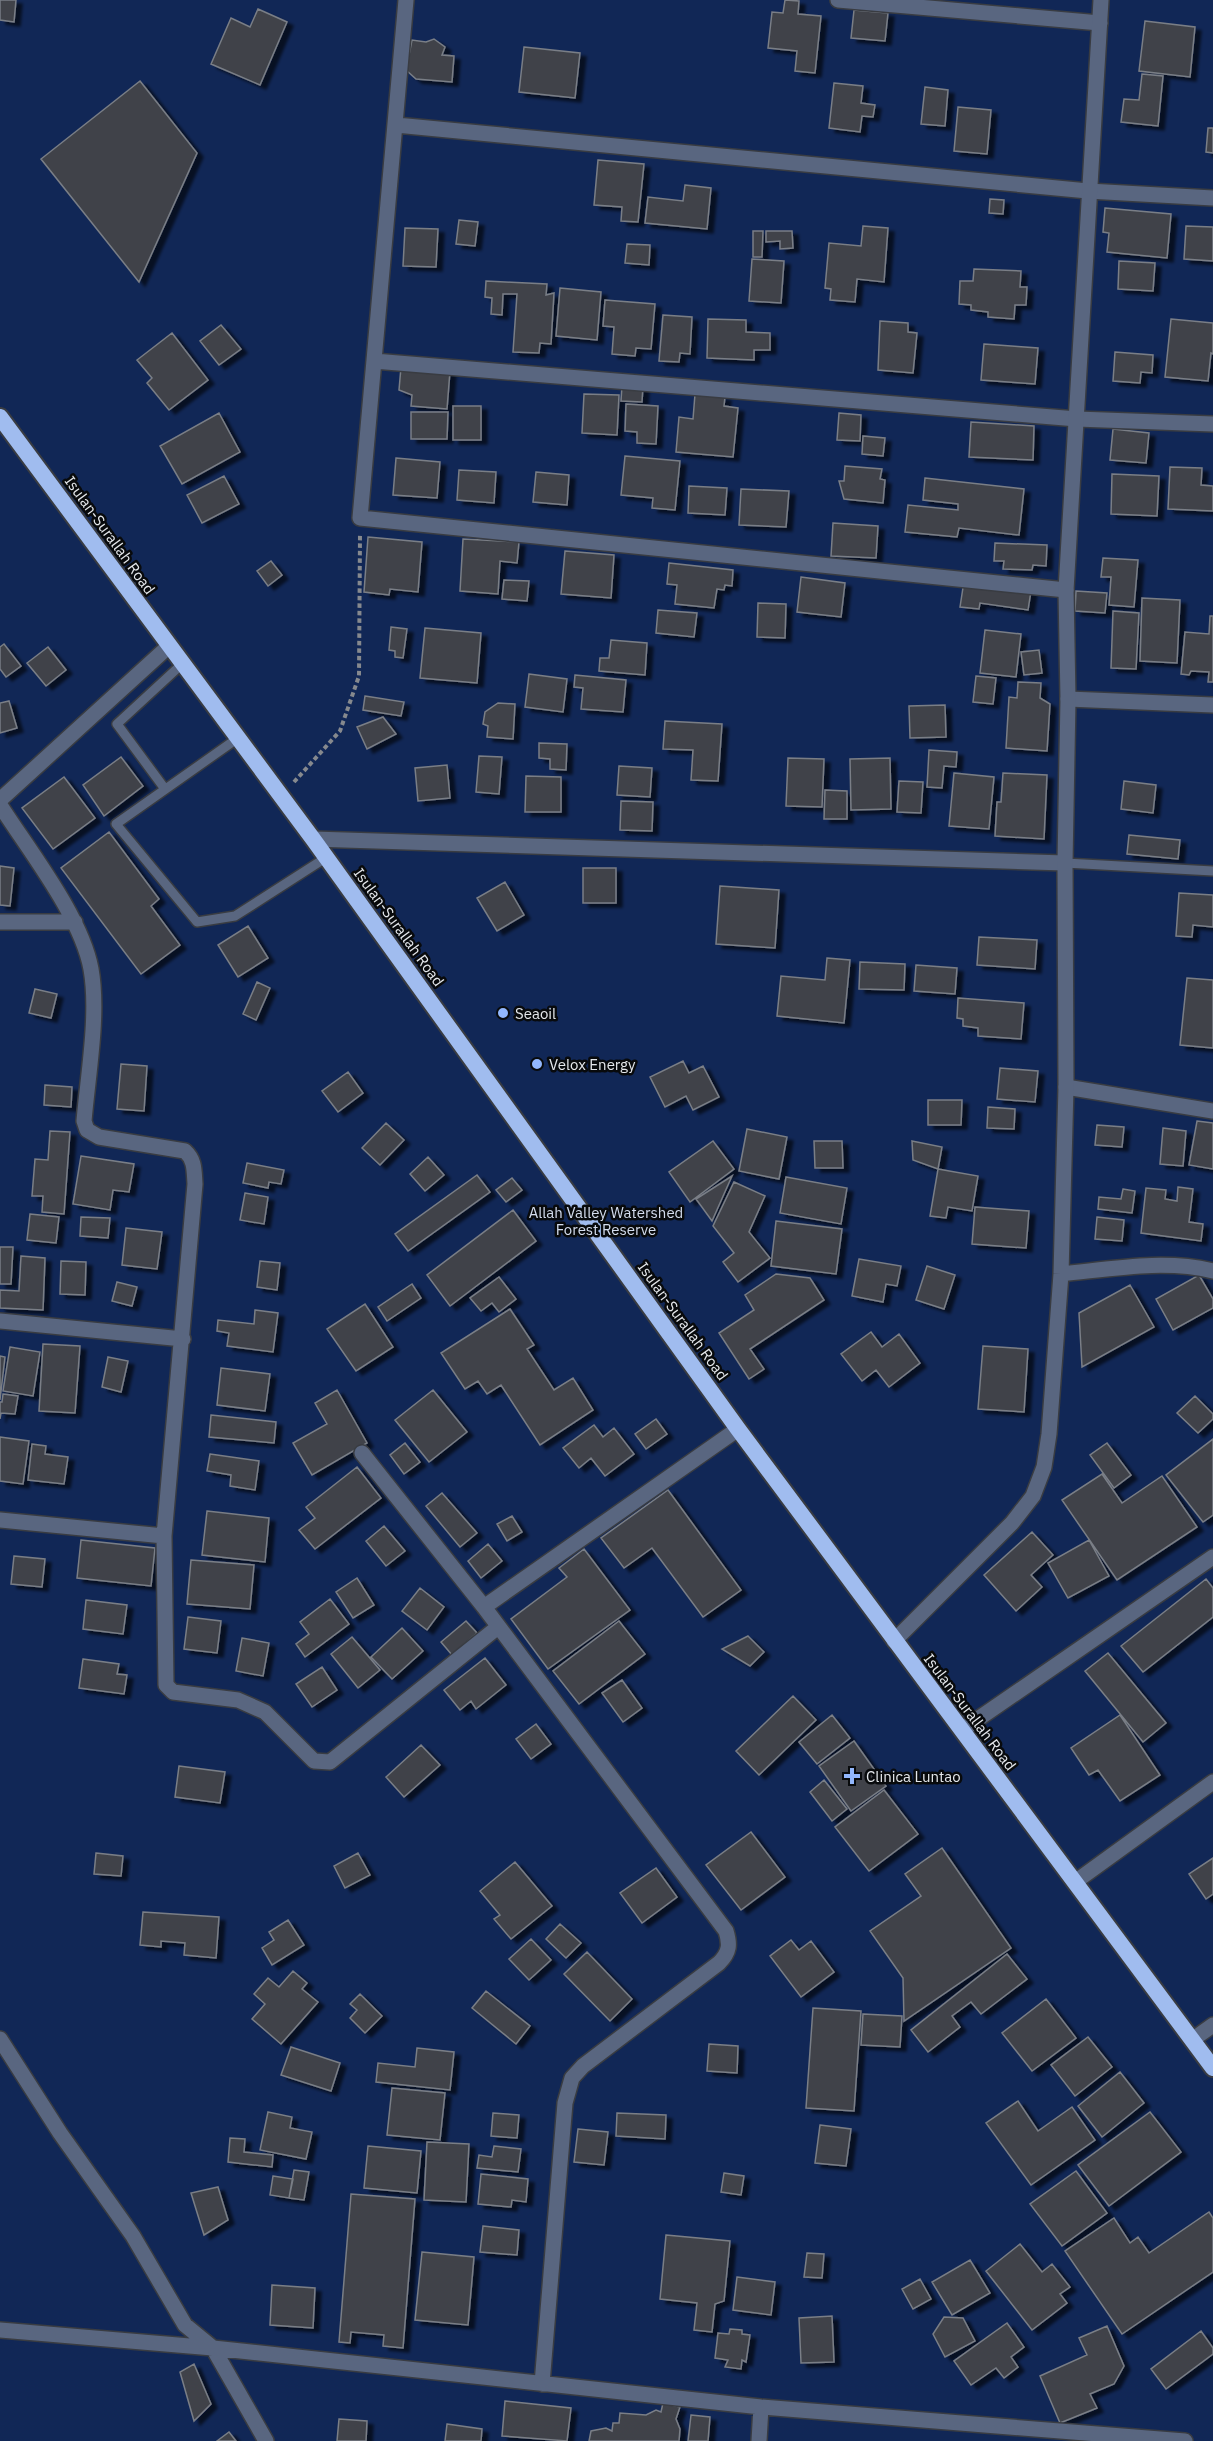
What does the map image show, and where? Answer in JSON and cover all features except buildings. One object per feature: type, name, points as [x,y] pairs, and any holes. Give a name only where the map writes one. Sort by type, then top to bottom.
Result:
[{"type":"highway","name":"Isulan-Surallah Road","points":[[0,417],[327,857],[738,1429],[1213,2068]]},
{"type":"street","points":[[406,0],[360,518],[1066,590]]},
{"type":"street","points":[[838,0],[1100,23]]},
{"type":"street","points":[[894,1641],[1012,1523],[1033,1496],[1044,1467],[1049,1434],[1061,1274],[1066,1087],[1065,863],[1068,699],[1066,590],[1101,0]]},
{"type":"street","points":[[396,125],[1088,191],[1213,198]]},
{"type":"street","points":[[374,361],[1077,419],[1213,424]]},
{"type":"street","points":[[0,800],[169,646]]},
{"type":"street","points":[[1068,699],[1213,705]]},
{"type":"street","points":[[0,806],[75,922],[91,969],[94,999],[84,1121],[87,1130],[99,1137],[185,1151],[192,1157],[195,1184],[164,1536],[166,1685],[173,1692],[238,1700],[265,1712],[314,1761],[330,1762],[498,1627]]},
{"type":"street","points":[[313,839],[1065,863]]},
{"type":"street","points":[[0,922],[75,922]]},
{"type":"street","points":[[1066,1087],[1213,1111]]},
{"type":"street","points":[[1061,1274],[1161,1265],[1187,1265],[1213,1271]]},
{"type":"street","points":[[0,1321],[183,1339]]},
{"type":"street","points":[[484,1607],[738,1429]]},
{"type":"street","points":[[362,1453],[484,1607],[726,1931],[730,1943],[728,1952],[719,1963],[583,2066],[572,2078],[566,2103],[542,2384]]},
{"type":"street","points":[[0,1520],[164,1536]]},
{"type":"street","points":[[962,1730],[1213,1557]]},
{"type":"street","points":[[1075,1882],[1213,1782]]},
{"type":"street","points":[[1192,2040],[1213,2025]]},
{"type":"street","points":[[0,2039],[60,2133],[133,2236],[185,2325],[213,2348],[266,2441]]},
{"type":"street","points":[[0,2330],[213,2348],[761,2407],[1185,2441]]},
{"type":"street","points":[[759,2441],[761,2407]]},
{"type":"lane","points":[[165,789],[117,724],[182,663]]},
{"type":"lane","points":[[238,738],[116,824],[197,922],[235,916],[327,857]]},
{"type":"lane","points":[[1065,863],[1213,871]]},
{"type":"path","points":[[282,796],[340,731],[358,676],[360,518]]},
{"type":"green space","name":"Allah Valley Watershed Forest Reserve","points":[[0,0],[1213,0],[1213,2441],[0,2441]]},
{"type":"place","name":"Seaoil","points":[[503,1013]]},
{"type":"place","name":"Velox Energy","points":[[537,1064]]},
{"type":"place","name":"Clinica Luntao","points":[[852,1776]]}]
